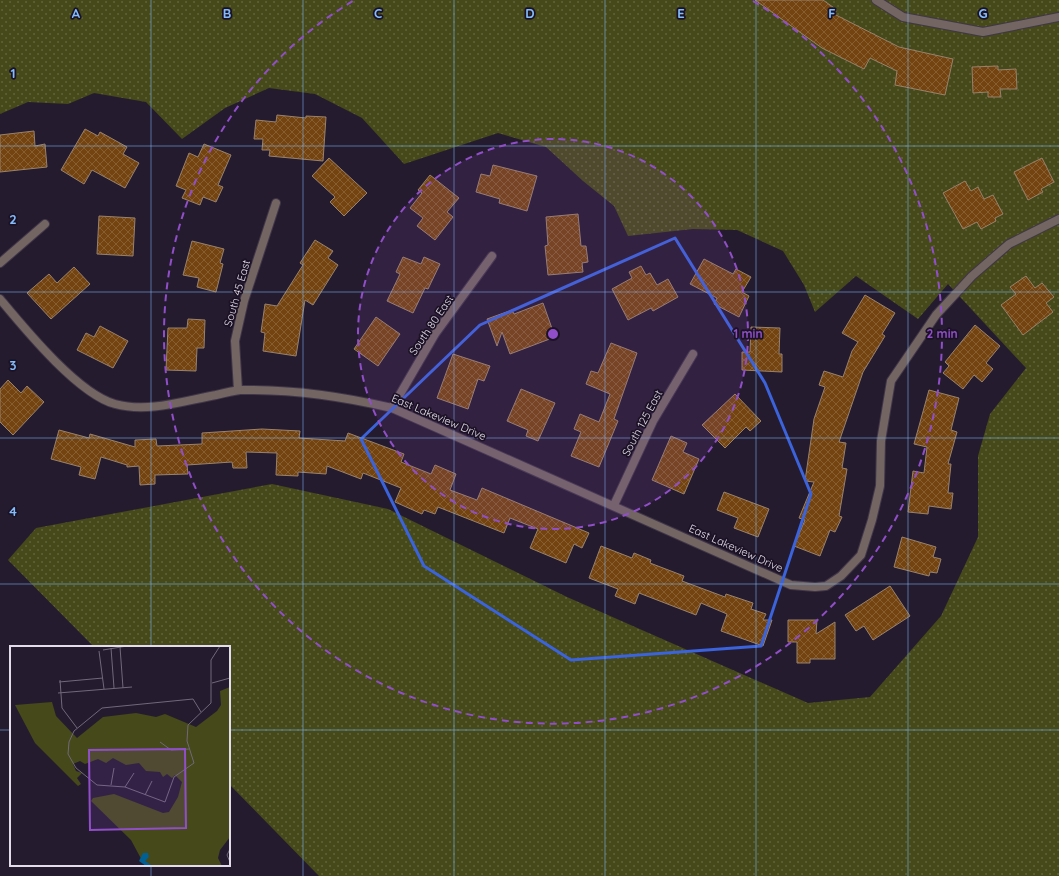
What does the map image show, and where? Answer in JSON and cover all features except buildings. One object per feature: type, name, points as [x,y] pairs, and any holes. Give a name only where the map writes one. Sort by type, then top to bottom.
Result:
[{"type":"street","points":[[876,0],[902,17],[983,32],[1059,17]]},
{"type":"street","name":"South 45 East","points":[[238,390],[235,341],[244,300],[276,203]]},
{"type":"street","name":"East Lakeview Drive","points":[[0,299],[31,336],[85,389],[114,404],[148,408],[238,390],[307,392],[346,397],[392,408],[614,505],[791,585],[815,588],[826,586],[841,576],[861,554],[872,520],[880,486],[881,441],[891,381],[936,315],[972,276],[1009,244],[1059,219]]},
{"type":"street","points":[[0,263],[45,224]]},
{"type":"street","name":"South 80 East","points":[[392,408],[435,334],[492,256]]},
{"type":"street","name":"South 125 East","points":[[614,505],[653,421],[693,354]]},
{"type":"highlighted area","points":[[675,238],[765,383],[811,494],[761,646],[571,660],[424,566],[361,439],[480,325]]},
{"type":"green space","points":[[0,0],[1059,0],[1059,876],[319,876],[230,785],[230,646],[93,646],[8,560],[36,528],[272,484],[388,509],[567,597],[808,703],[870,697],[941,616],[978,537],[978,456],[990,414],[1026,368],[948,284],[918,319],[856,276],[815,312],[804,285],[783,251],[737,230],[693,229],[628,236],[614,206],[583,181],[546,147],[498,133],[404,164],[362,118],[315,94],[269,88],[225,108],[182,139],[146,102],[94,93],[68,104],[28,102],[0,114]]}]
